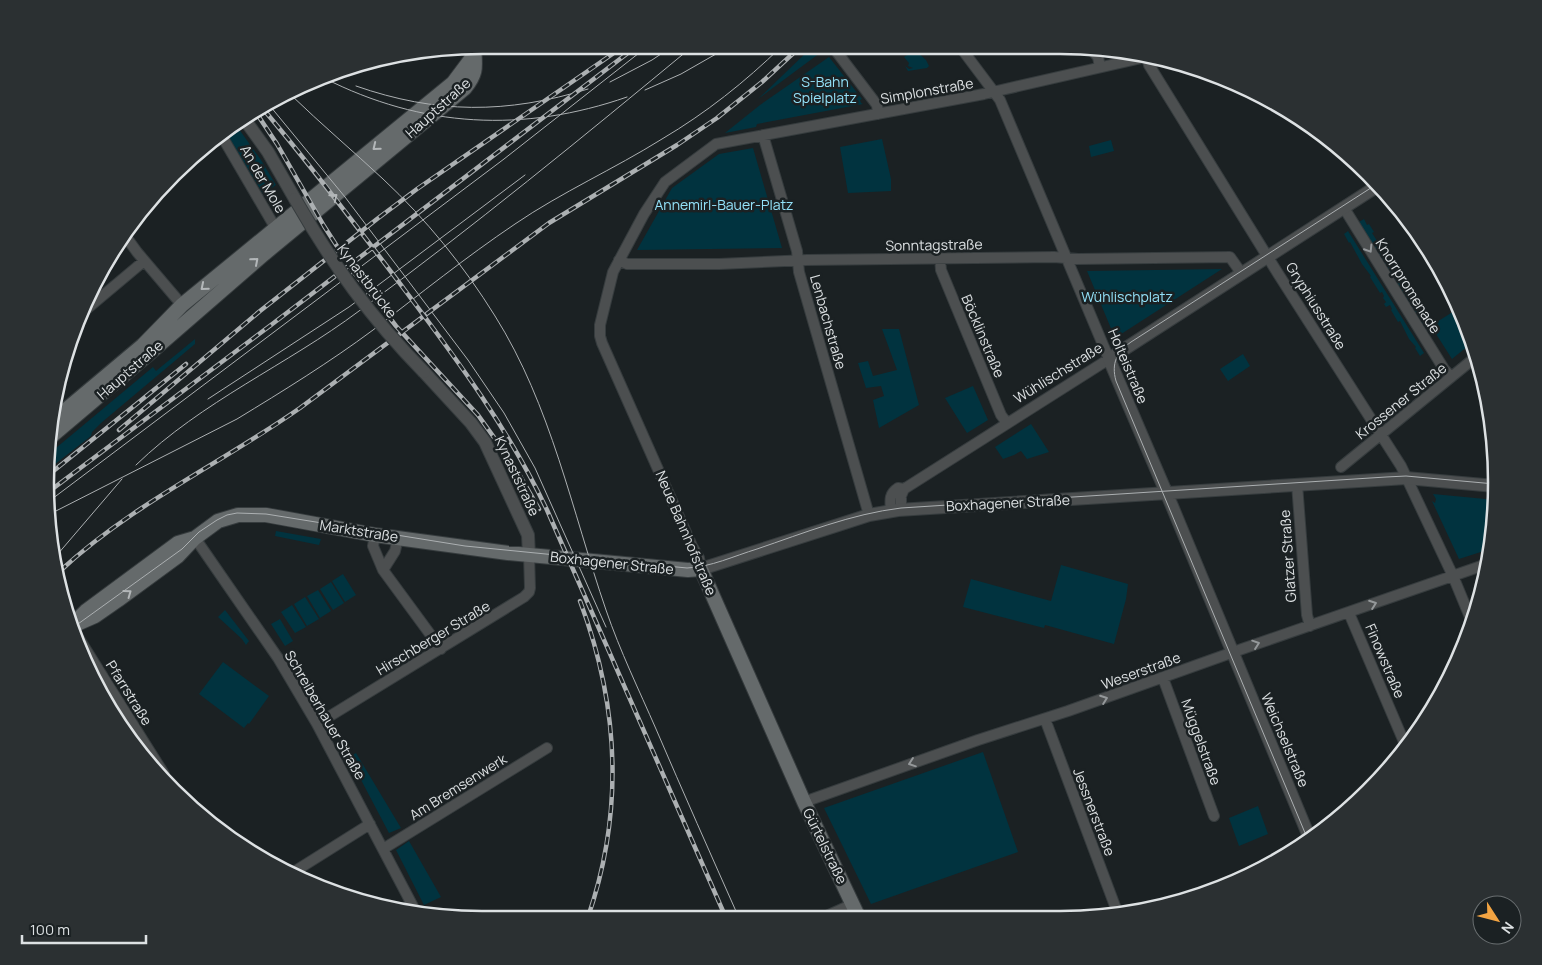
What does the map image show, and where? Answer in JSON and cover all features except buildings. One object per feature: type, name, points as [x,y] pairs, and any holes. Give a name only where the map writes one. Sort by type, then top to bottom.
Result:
[{"type":"main road","name":"Hauptstraße","points":[[59,415],[279,233],[465,88],[475,74],[474,54]]},
{"type":"main road","name":"Hauptstraße","points":[[57,432],[143,360],[187,311]]},
{"type":"main road","name":"Marktstraße","points":[[78,624],[95,616],[118,600],[178,556],[195,538],[223,519],[243,514],[266,515],[374,535],[529,555]]},
{"type":"main road","name":"Boxhagener Straße","points":[[529,555],[688,570],[701,569]]},
{"type":"main road","name":"Neue Bahnhofstraße","points":[[701,569],[804,802]]},
{"type":"main road","name":"Gürtelstraße","points":[[804,802],[856,911]]},
{"type":"street","points":[[838,54],[877,105],[878,114]]},
{"type":"street","name":"Holteistraße","points":[[966,54],[1000,100],[1232,653]]},
{"type":"street","points":[[1097,56],[1100,67]]},
{"type":"street","name":"Simplonstraße","points":[[619,260],[644,214],[665,182],[716,144],[995,92],[1132,60]]},
{"type":"street","name":"Gryphiusstraße","points":[[1149,63],[1401,466],[1468,612]]},
{"type":"street","name":"Kynastbrücke","points":[[248,124],[268,152],[323,246],[353,291],[390,336],[424,372]]},
{"type":"street","name":"Lenbachstraße","points":[[763,135],[797,251],[799,272],[869,516]]},
{"type":"street","name":"An der Mole","points":[[224,140],[279,233]]},
{"type":"street","name":"Wühlischstraße","points":[[896,511],[891,494],[898,488],[904,489],[1372,189]]},
{"type":"street","name":"Knorrpromenade","points":[[1344,208],[1451,378]]},
{"type":"street","points":[[129,240],[187,311]]},
{"type":"street","name":"Sonntagstraße","points":[[619,260],[627,264],[719,264],[797,260],[940,258],[1230,257],[1242,274]]},
{"type":"street","name":"Böcklinstraße","points":[[940,258],[941,270],[1001,414],[1007,423]]},
{"type":"street","name":"Neue Bahnhofstraße","points":[[619,260],[609,288],[600,325],[600,336],[695,550],[701,569]]},
{"type":"street","points":[[93,304],[144,261]]},
{"type":"street","name":"Krossener Straße","points":[[1342,467],[1470,362]]},
{"type":"street","name":"Kynaststraße","points":[[424,372],[471,422],[485,442],[528,535],[529,555]]},
{"type":"street","name":"Boxhagener Straße","points":[[701,569],[869,516],[896,511],[1166,492],[1406,478],[1488,485]]},
{"type":"street","name":"Glatzer Straße","points":[[1297,484],[1307,615],[1310,626]]},
{"type":"street","points":[[374,535],[373,546],[383,570],[441,648]]},
{"type":"street","name":"Schreiberhauer Straße","points":[[195,538],[278,658],[317,724],[413,905]]},
{"type":"street","points":[[383,570],[395,551],[398,538]]},
{"type":"street","name":"Hirschberger Straße","points":[[317,724],[516,603],[529,592],[529,555]]},
{"type":"street","name":"Weserstraße","points":[[804,802],[973,741],[1045,719],[1480,567]]},
{"type":"street","name":"Finowstraße","points":[[1349,612],[1403,740]]},
{"type":"street","name":"Weichselstraße","points":[[1232,653],[1307,833]]},
{"type":"street","name":"Pfarrstraße","points":[[93,662],[154,758]]},
{"type":"street","name":"Müggelstraße","points":[[1162,678],[1214,816]]},
{"type":"street","name":"Jessnerstraße","points":[[1045,719],[1116,908]]},
{"type":"street","name":"Am Bremsenwerk","points":[[383,849],[547,748]]},
{"type":"street","points":[[298,869],[370,824]]},
{"type":"street","points":[[838,911],[853,904]]},
{"type":"green space","points":[[805,54],[819,54],[758,99]]},
{"type":"green space","points":[[909,54],[919,54],[929,66],[908,71],[905,66],[909,69],[913,68],[908,66],[909,63],[904,57]]},
{"type":"green space","name":"S-Bahn Spielplatz","points":[[829,57],[862,99],[860,100],[863,104],[757,124],[756,127],[725,133],[760,105]]},
{"type":"green space","points":[[239,129],[276,185],[263,194],[228,137]]},
{"type":"green space","points":[[882,139],[891,179],[891,191],[848,193],[840,147]]},
{"type":"green space","points":[[1111,140],[1114,151],[1091,157],[1089,146]]},
{"type":"green space","name":"Annemirl-Bauer-Platz","points":[[753,148],[782,248],[637,250],[672,188],[719,154]]},
{"type":"green space","points":[[1364,219],[1367,225],[1369,224],[1374,232],[1372,233],[1383,250],[1387,250],[1390,257],[1388,259],[1394,268],[1396,267],[1411,291],[1409,292],[1422,307],[1420,309],[1432,325],[1453,312],[1466,348],[1452,359],[1431,326],[1426,329],[1359,222]]},
{"type":"green space","points":[[1348,231],[1424,353],[1420,356],[1400,321],[1398,322],[1390,305],[1386,307],[1384,304],[1386,302],[1382,292],[1380,293],[1344,234]]},
{"type":"green space","name":"Wühlischplatz","points":[[1222,269],[1115,338],[1087,271]]},
{"type":"green space","points":[[882,329],[899,329],[919,405],[879,428],[873,400],[884,396],[881,386],[866,388],[858,363],[868,361],[873,376],[897,370]]},
{"type":"green space","points":[[195,339],[195,344],[101,423],[92,432],[91,436],[55,464],[55,448],[153,367],[156,371]]},
{"type":"green space","points":[[1243,354],[1250,366],[1228,381],[1220,369]]},
{"type":"green space","points":[[973,386],[988,420],[967,433],[945,398]]},
{"type":"green space","points":[[1031,424],[1049,452],[1027,459],[1021,451],[1003,459],[995,447]]},
{"type":"green space","points":[[1433,494],[1487,499],[1483,551],[1459,559],[1432,501],[1435,503],[1436,499]]},
{"type":"green space","points":[[276,531],[321,539],[319,545],[275,536]]},
{"type":"green space","points":[[1061,565],[1128,584],[1114,644],[1045,625],[1044,628],[963,607],[971,579],[1051,601]]},
{"type":"green space","points":[[343,574],[356,595],[345,602],[332,581]]},
{"type":"green space","points":[[331,582],[344,603],[333,610],[320,589]]},
{"type":"green space","points":[[318,590],[331,611],[320,618],[307,596]]},
{"type":"green space","points":[[305,597],[319,619],[307,626],[294,604]]},
{"type":"green space","points":[[292,605],[306,627],[295,633],[281,612]]},
{"type":"green space","points":[[225,610],[249,641],[246,645],[218,617]]},
{"type":"green space","points":[[280,619],[293,641],[285,646],[271,624]]},
{"type":"green space","points":[[223,662],[269,696],[244,728],[199,694]]},
{"type":"green space","points":[[983,752],[1018,852],[871,904],[824,808]]},
{"type":"green space","points":[[356,753],[401,828],[389,833],[349,757]]},
{"type":"green space","points":[[1258,806],[1268,834],[1239,846],[1229,818]]},
{"type":"green space","points":[[409,841],[441,897],[424,905],[396,850]]},
{"type":"tram line","points":[[55,497],[504,159],[638,54]]},
{"type":"tram line","points":[[610,82],[661,54]]},
{"type":"tram line","points":[[136,465],[162,442],[217,402],[303,349],[402,279],[527,181],[683,54]]},
{"type":"tram line","points":[[645,90],[681,74],[716,54]]},
{"type":"tram line","points":[[55,511],[237,419],[306,376],[373,330],[515,224],[551,201],[644,150],[694,119],[739,85],[773,54]]},
{"type":"tram line","points":[[332,81],[361,95],[398,107],[474,120],[512,120],[550,116],[588,109],[627,97]]},
{"type":"tram line","points":[[356,86],[415,102],[443,106],[472,107],[529,103],[588,89]]},
{"type":"tram line","points":[[294,98],[399,194],[444,244],[495,316],[514,350],[546,422],[617,640],[736,911]]},
{"type":"tram line","points":[[272,109],[345,197],[468,360],[504,413],[535,468],[606,627]]},
{"type":"tram line","points":[[208,399],[349,307],[525,175]]},
{"type":"tram line","points":[[1305,834],[1116,381],[1114,369],[1116,358],[1131,342],[1371,188]]},
{"type":"tram line","points":[[78,624],[182,549],[199,532],[217,520],[237,513],[266,514],[465,546],[687,568],[705,566],[722,561],[846,519],[901,508],[1406,476],[1488,483]]},
{"type":"tram line","points":[[60,552],[122,479]]},
{"type":"railway","points":[[119,430],[260,311],[377,219],[417,189],[612,54]]},
{"type":"railway","points":[[54,488],[627,54]]},
{"type":"railway","points":[[63,569],[87,547],[146,505],[300,408],[549,223],[677,145],[717,118],[762,82],[792,54]]},
{"type":"railway","points":[[266,112],[335,198],[424,316],[463,369],[516,451],[547,510],[723,911]]},
{"type":"railway","points":[[259,117],[353,271],[396,326],[478,415],[515,467],[539,509]]},
{"type":"railway","points":[[54,470],[186,364]]},
{"type":"railway","points":[[580,601],[603,679],[612,759],[612,798],[607,838],[600,878],[590,911]]}]
